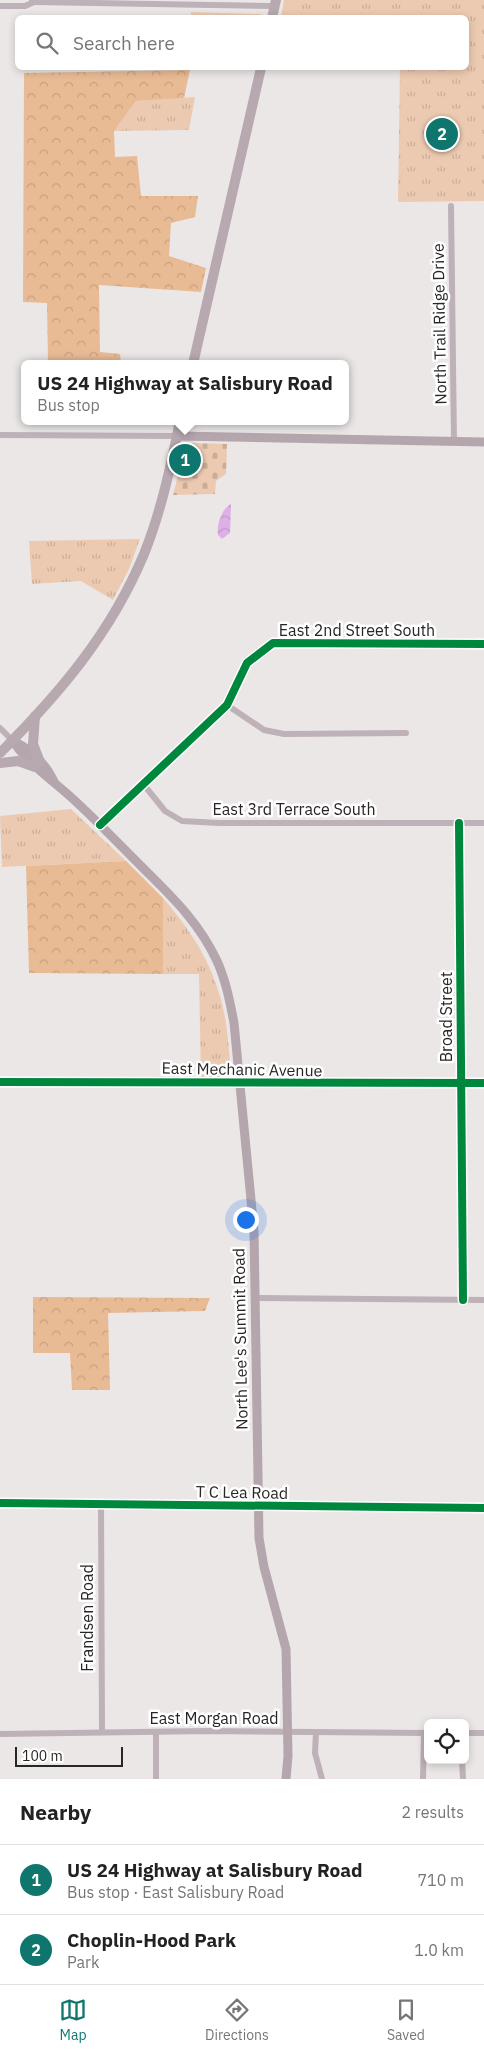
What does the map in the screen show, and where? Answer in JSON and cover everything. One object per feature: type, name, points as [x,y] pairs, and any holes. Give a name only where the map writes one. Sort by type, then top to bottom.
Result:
[{"type":"main road","points":[[194,360],[261,70]]},
{"type":"main road","points":[[0,753],[80,666],[105,629],[128,588],[154,526],[179,425]]},
{"type":"main road","points":[[177,436],[484,442]]},
{"type":"main road","points":[[0,763],[18,761],[38,765],[33,744],[35,716]]},
{"type":"main road","name":"North Lee's Summit Road","points":[[12,740],[22,746],[54,782],[100,825],[187,913],[202,932],[217,962],[228,994],[234,1023],[254,1231],[258,1507],[264,1567],[286,1649],[288,1732],[286,1779]]},
{"type":"street","points":[[0,6],[25,6],[33,1],[275,3]]},
{"type":"street","name":"North Trail Ridge Drive","points":[[451,206],[454,442]]},
{"type":"street","points":[[0,435],[177,436]]},
{"type":"street","name":"East 2nd Street South","points":[[100,825],[227,705],[247,663],[273,643],[484,644]]},
{"type":"street","points":[[227,705],[264,730],[284,734],[406,733]]},
{"type":"street","points":[[0,728],[12,740]]},
{"type":"street","name":"East 3rd Terrace South","points":[[144,785],[165,811],[182,821],[219,823],[484,823]]},
{"type":"street","name":"Broad Street","points":[[459,823],[463,1300]]},
{"type":"street","name":"East Mechanic Avenue","points":[[0,1082],[484,1083]]},
{"type":"street","points":[[256,1298],[484,1300]]},
{"type":"street","name":"T C Lea Road","points":[[0,1504],[484,1508]]},
{"type":"street","name":"Frandsen Road","points":[[101,1504],[102,1732]]},
{"type":"street","name":"East Morgan Road","points":[[0,1734],[102,1732],[424,1733]]},
{"type":"street","points":[[156,1732],[156,1779]]},
{"type":"street","points":[[316,1732],[316,1752],[322,1779]]},
{"type":"street","points":[[469,1733],[484,1733]]},
{"type":"street","points":[[423,1779],[424,1764]]},
{"type":"street","points":[[462,1764],[463,1779]]},
{"type":"green space","points":[[284,0],[484,0],[484,201],[398,202],[400,70],[469,70],[469,15],[281,15]]},
{"type":"green space","points":[[191,12],[261,15],[191,15]]},
{"type":"green space","points":[[190,70],[184,98],[136,101],[114,131],[115,157],[137,156],[141,196],[198,196],[195,217],[171,223],[169,256],[206,268],[201,292],[99,285],[100,352],[120,354],[121,360],[48,360],[47,303],[23,302],[24,73]]},
{"type":"green space","points":[[195,97],[189,130],[114,131],[136,101]]},
{"type":"green space","points":[[192,443],[227,444],[226,474],[216,481],[215,494],[173,495],[186,445]]},
{"type":"green space","points":[[140,539],[129,569],[113,600],[81,581],[32,584],[29,541]]},
{"type":"green space","points":[[71,809],[126,861],[2,867],[0,816]]},
{"type":"green space","points":[[126,861],[163,898],[163,974],[29,973],[26,866]]},
{"type":"green space","points":[[163,898],[194,939],[216,983],[228,1037],[231,1071],[226,1078],[201,1079],[199,974],[163,974]]},
{"type":"green space","points":[[33,1297],[210,1298],[205,1311],[108,1313],[110,1390],[72,1390],[70,1353],[33,1353]]},
{"type":"water","points":[[231,504],[230,533],[222,539],[218,535],[219,522],[222,513]]},
{"type":"cycle path","points":[[100,825],[227,705],[247,663],[273,643],[484,644]]},
{"type":"cycle path","points":[[459,823],[463,1300]]},
{"type":"cycle path","points":[[0,1082],[484,1083]]},
{"type":"cycle path","points":[[0,1503],[484,1508]]},
{"type":"place","name":"Choplin-Hood Park","points":[[442,134]]},
{"type":"place","name":"US 24 Highway at Salisbury Road","points":[[185,460]]}]
